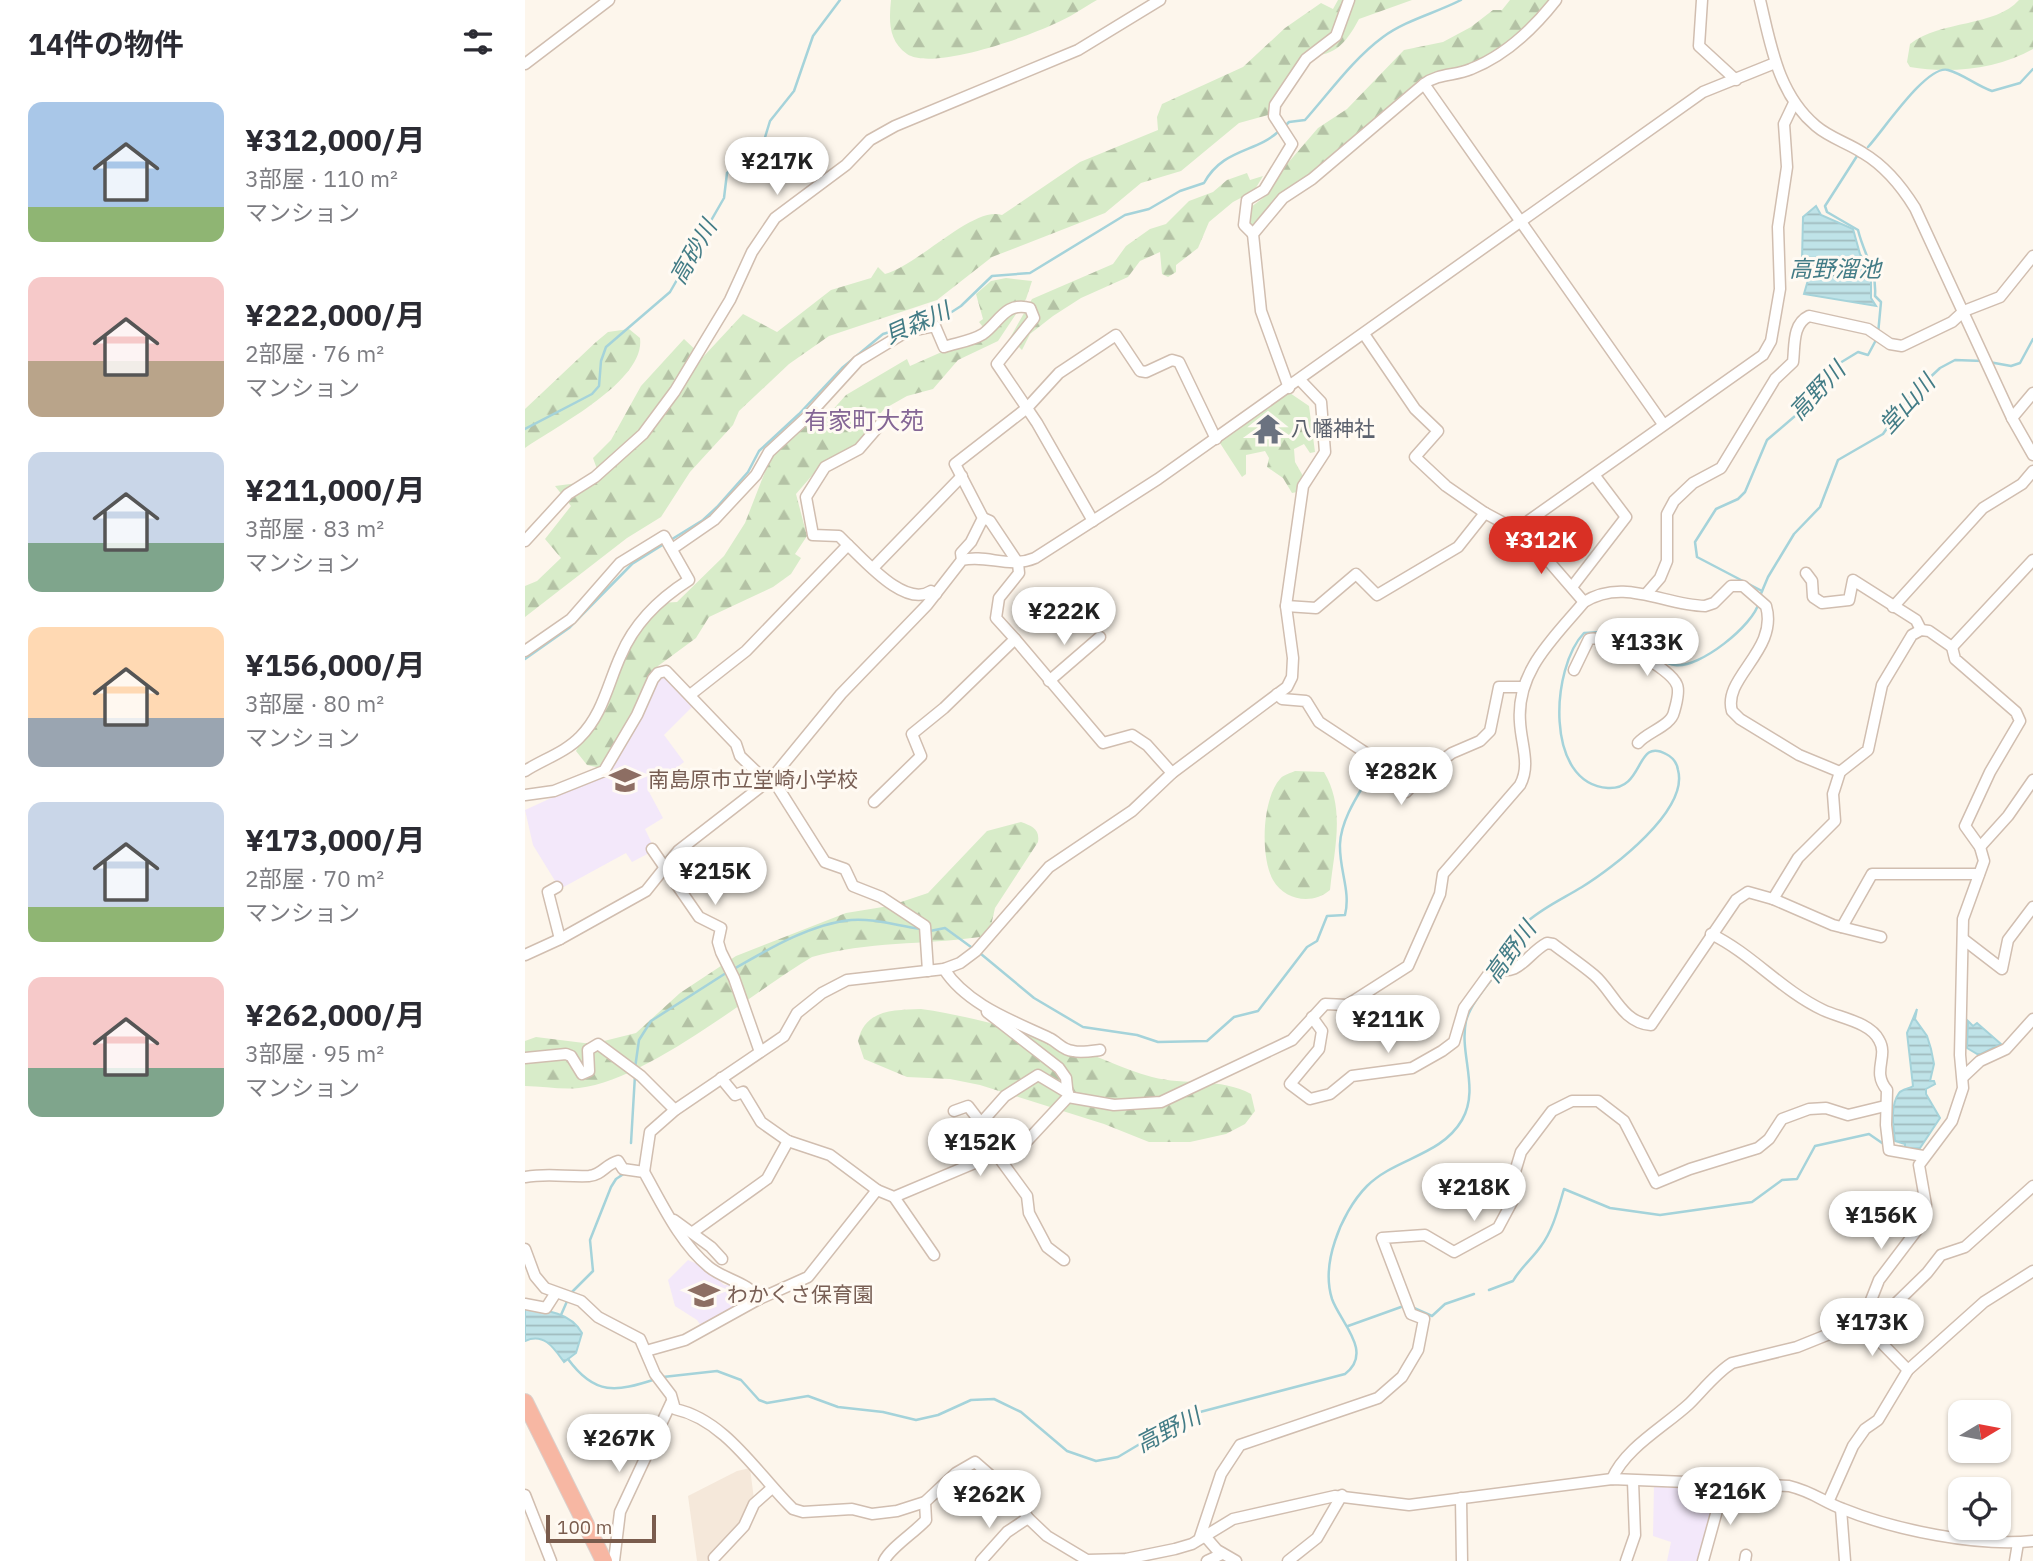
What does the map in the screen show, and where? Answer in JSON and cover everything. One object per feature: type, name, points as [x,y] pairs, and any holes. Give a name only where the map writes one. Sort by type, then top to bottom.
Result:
[{"type":"highway","points":[[525,1402],[604,1561]]},
{"type":"street","points":[[525,64],[609,0]]},
{"type":"street","points":[[525,541],[568,494],[595,477],[643,434],[682,380],[730,300],[752,252],[775,218],[846,165],[870,140],[895,126],[1078,50],[1160,0]]},
{"type":"street","points":[[1289,388],[1261,311],[1253,234],[1244,225],[1247,200],[1264,190],[1291,149],[1292,140],[1274,116],[1275,105],[1306,59],[1336,36],[1349,0]]},
{"type":"street","points":[[1253,234],[1283,198],[1312,179],[1424,84],[1433,78],[1468,71],[1493,60],[1556,0]]},
{"type":"street","points":[[1702,0],[1699,46],[1736,80]]},
{"type":"street","points":[[1760,0],[1775,62],[1794,103],[1824,133],[1863,153],[1898,183],[1915,208],[2033,455]]},
{"type":"street","points":[[525,955],[646,891],[678,851],[769,780],[841,694],[936,594],[955,566],[963,560],[975,558],[1017,563],[1035,558],[1216,439],[1703,92],[1775,62]]},
{"type":"street","points":[[1424,84],[1520,224],[1664,424]]},
{"type":"street","points":[[1517,529],[1763,355],[1771,341],[1780,289],[1778,227],[1787,167],[1784,124],[1794,103]]},
{"type":"street","points":[[1647,593],[1660,578],[1667,561],[1667,514],[1674,501],[1693,483],[1721,468],[1775,379],[1793,362],[1797,328],[1801,320],[1809,316],[1868,329],[1895,346],[1902,346],[1952,322],[1964,311],[2007,292],[2033,256]]},
{"type":"street","points":[[669,544],[714,520],[756,475],[769,452],[807,417],[858,361],[906,332],[936,326],[944,347],[985,333],[1010,308],[1030,308],[1034,318],[996,364],[1077,487],[1093,521]]},
{"type":"street","points":[[1364,334],[1415,409],[1438,431],[1415,457],[1446,485],[1485,513],[1517,529],[1584,601]]},
{"type":"street","points":[[1172,773],[1147,744],[1132,735],[1103,743],[996,618],[996,605],[1019,573],[1017,563],[990,521],[983,518],[955,464],[1027,408],[1059,373],[1116,335],[1140,371],[1146,372],[1172,360],[1179,362],[1216,439]]},
{"type":"street","points":[[759,1299],[752,1289],[726,1279],[708,1266],[671,1221],[644,1172],[650,1132],[721,1077],[784,1036],[797,1013],[837,984],[856,979],[944,969],[960,963],[976,951],[1049,867],[1132,811],[1172,773],[1287,687],[1292,677],[1293,658],[1286,607],[1303,486],[1325,452],[1321,402],[1300,380]]},
{"type":"street","points":[[2013,418],[2033,393]]},
{"type":"street","points":[[884,420],[859,449],[825,467],[806,497],[813,535],[839,536],[893,587],[909,590],[916,596],[923,597],[931,591],[936,594]]},
{"type":"street","points":[[1893,607],[1983,508],[2022,484],[2033,471]]},
{"type":"street","points":[[1572,587],[1626,517],[1595,476]]},
{"type":"street","points":[[873,568],[962,477]]},
{"type":"street","points":[[1286,607],[1317,608],[1356,574],[1377,595],[1458,547],[1485,513]]},
{"type":"street","points":[[963,560],[961,553],[971,542],[983,518]]},
{"type":"street","points":[[525,651],[571,619],[620,563],[664,536],[689,580],[659,599],[635,629],[621,654],[601,706],[579,738],[525,771]]},
{"type":"street","points":[[690,695],[746,652],[848,545]]},
{"type":"street","points":[[1952,647],[2033,560]]},
{"type":"street","points":[[1806,573],[1812,581],[1813,597],[1822,603],[1849,600],[1853,580],[1916,620],[1921,630]]},
{"type":"street","points":[[954,1111],[968,1106],[981,1122],[1005,1097],[1038,1074],[1068,1095],[1114,1105],[1161,1102],[1292,1040],[1325,1004],[1347,1005],[1408,966],[1440,894],[1443,874],[1520,785],[1527,772],[1519,720],[1523,687],[1534,661],[1584,601],[1607,592],[1647,593],[1699,606],[1711,605],[1726,589],[1736,585],[1760,599],[1768,616],[1765,638],[1732,694],[1732,711],[1740,719],[1799,755],[1840,772]]},
{"type":"street","points":[[1773,899],[1807,847],[1832,828],[1835,821],[1833,794],[1840,772],[1868,750],[1882,685],[1912,635],[1921,630],[1929,631],[1952,647],[1955,659],[2016,712],[2020,721],[1990,772],[1965,826],[1980,847],[1984,861],[1963,919],[1960,1055],[1963,1088],[1952,1121],[1919,1165],[1926,1205],[1923,1222],[1879,1280],[1862,1323]]},
{"type":"street","points":[[1049,681],[1100,637]]},
{"type":"street","points":[[874,802],[921,756],[912,734],[944,708],[1015,639]]},
{"type":"street","points":[[1574,670],[1589,639],[1608,639],[1662,668],[1675,681],[1678,694],[1674,712],[1638,743]]},
{"type":"street","points":[[525,795],[554,792],[604,771],[658,673],[666,671],[690,695],[709,720],[736,744],[740,756],[769,780],[825,862],[845,869],[853,886],[881,897],[925,926],[928,971]]},
{"type":"street","points":[[1277,694],[1286,699],[1306,701],[1319,722],[1381,763],[1406,792],[1423,774],[1452,753],[1480,741],[1490,731],[1499,687],[1523,687]]},
{"type":"street","points":[[1980,847],[2029,792],[2033,780]]},
{"type":"street","points":[[652,849],[699,917],[721,928],[719,942],[760,1052]]},
{"type":"street","points":[[1842,927],[1872,874],[1979,874]]},
{"type":"street","points":[[557,887],[548,892],[559,939]]},
{"type":"street","points":[[1312,1017],[1322,1031],[1319,1049],[1290,1084],[1310,1099],[1330,1094],[1352,1076],[1412,1068],[1442,1051],[1454,1042],[1464,1008],[1493,968],[1517,969],[1538,947],[1553,944],[1596,976],[1631,1019],[1651,1025],[1675,993],[1711,934],[1736,900],[1748,892],[1773,899],[1842,927],[1881,937]]},
{"type":"street","points":[[1963,939],[2002,969],[2008,940],[2033,907]]},
{"type":"street","points":[[1711,934],[1737,947],[1764,972],[1821,1009],[1871,1030],[1880,1041],[1882,1054],[1879,1066],[1880,1082],[1887,1090],[1885,1106],[1889,1150],[1923,1157]]},
{"type":"street","points":[[944,969],[952,982],[983,1004],[1051,1038],[1060,1047],[1073,1051],[1100,1050]]},
{"type":"street","points":[[894,1197],[997,1155],[1035,1134],[1068,1095],[1066,1077],[1059,1068],[989,1015],[983,1004]]},
{"type":"street","points":[[1963,1077],[1980,1061],[2014,1042],[2033,1019]]},
{"type":"street","points":[[525,1058],[566,1054],[571,1056],[582,1074],[589,1071],[587,1050],[598,1044],[636,1072],[675,1110]]},
{"type":"street","points":[[721,1077],[735,1095],[743,1092],[761,1122],[788,1142],[829,1155],[877,1190],[894,1197],[934,1255]]},
{"type":"street","points":[[1202,1536],[1221,1474],[1240,1445],[1378,1398],[1402,1377],[1418,1350],[1424,1319],[1411,1314],[1382,1238],[1425,1235],[1454,1252],[1498,1227],[1513,1200],[1514,1175],[1521,1152],[1552,1111],[1572,1101],[1598,1101],[1624,1121],[1656,1183],[1690,1168],[1758,1148],[1769,1139],[1782,1119],[1809,1109],[1826,1108],[1848,1115],[1885,1106]]},
{"type":"street","points":[[693,1232],[767,1179],[788,1142]]},
{"type":"street","points":[[997,1155],[1027,1196],[1029,1213],[1047,1247],[1064,1260]]},
{"type":"street","points":[[525,1177],[548,1173],[590,1176],[604,1172],[611,1163],[618,1161],[623,1169],[644,1172]]},
{"type":"street","points":[[1612,1479],[1637,1447],[1688,1404],[1724,1368],[1732,1363],[1797,1347],[1862,1323],[1897,1304],[1941,1255],[1965,1247],[2033,1186]]},
{"type":"street","points":[[646,1351],[685,1340],[759,1299],[809,1277],[877,1190]]},
{"type":"street","points":[[671,1221],[676,1220],[693,1232],[722,1259]]},
{"type":"street","points":[[525,1249],[540,1283],[555,1294],[570,1296],[599,1317],[634,1333],[646,1351],[658,1379],[671,1395],[671,1403],[620,1512],[614,1561]]},
{"type":"street","points":[[1829,1500],[1853,1446],[1865,1429],[1878,1420],[1908,1370],[1984,1302],[2033,1271]]},
{"type":"street","points":[[525,1304],[546,1308],[555,1294]]},
{"type":"street","points":[[1862,1323],[1908,1370]]},
{"type":"street","points":[[671,1403],[675,1409],[689,1412],[729,1441],[793,1509],[803,1512],[852,1509],[873,1514],[897,1511],[925,1502],[956,1473],[975,1462],[1014,1496],[1028,1518],[1087,1561],[1153,1554],[1192,1544],[1233,1519],[1275,1507],[1342,1495],[1409,1505],[1612,1479],[1789,1486],[1829,1500],[1841,1509],[1928,1533],[2018,1543],[2033,1541]]},
{"type":"street","points":[[1626,1561],[1635,1535],[1633,1481]]},
{"type":"street","points":[[1703,1561],[1724,1485]]},
{"type":"street","points":[[714,1558],[744,1526],[754,1504],[772,1488]]},
{"type":"street","points":[[525,1495],[551,1561]]},
{"type":"street","points":[[1289,1561],[1317,1538],[1342,1495]]},
{"type":"street","points":[[1461,1498],[1462,1561]]},
{"type":"street","points":[[884,1561],[887,1553],[912,1536],[926,1520],[925,1502]]},
{"type":"street","points":[[1841,1509],[1845,1561]]},
{"type":"street","points":[[981,1561],[1007,1532],[1028,1518]]},
{"type":"street","points":[[1202,1536],[1222,1554],[1236,1561]]},
{"type":"street","points":[[2015,1561],[2018,1543]]},
{"type":"street","points":[[1207,1561],[1222,1554]]},
{"type":"shaded area","name":"南島原市立堂崎小学校","points":[[667,675],[695,704],[664,735],[684,762],[648,790],[663,818],[645,829],[655,850],[632,862],[626,853],[560,889],[533,845],[525,810],[610,771],[659,676]]},
{"type":"shaded area","name":"わかくさ保育園","points":[[688,1260],[704,1267],[724,1285],[731,1285],[742,1305],[702,1327],[697,1320],[675,1306],[668,1280]]},
{"type":"shaded area","points":[[750,1468],[755,1507],[749,1520],[749,1529],[734,1540],[716,1561],[697,1561],[688,1496],[737,1471]]},
{"type":"shaded area","points":[[1654,1484],[1719,1487],[1699,1561],[1667,1561],[1671,1542],[1653,1536]]},
{"type":"green space","points":[[891,0],[1097,0],[1060,22],[1023,37],[957,55],[919,58],[907,54],[896,43],[891,30]]},
{"type":"green space","points":[[1338,0],[1412,0],[1359,19],[1343,43],[1330,52],[1302,57],[1271,103],[1268,115],[1239,123],[1181,171],[1141,183],[1105,213],[992,257],[937,300],[829,336],[789,364],[739,411],[733,425],[690,472],[661,517],[627,538],[525,617],[525,586],[537,581],[561,558],[545,539],[571,506],[555,486],[601,480],[593,458],[611,440],[641,386],[684,339],[703,357],[743,314],[777,332],[831,290],[871,278],[878,267],[885,274],[898,269],[976,219],[990,214],[1002,215],[1080,162],[1158,130],[1157,117],[1162,104],[1243,67],[1285,28],[1321,3],[1333,9]]},
{"type":"green space","points":[[1510,0],[1550,0],[1531,22],[1491,57],[1467,67],[1431,74],[1310,177],[1283,195],[1251,227],[1248,216],[1251,207],[1267,195],[1281,171],[1318,128],[1347,109],[1404,50],[1443,42],[1471,27],[1493,10],[1502,10]]},
{"type":"green space","points":[[2019,0],[2033,0],[2033,49],[2005,61],[1957,70],[1910,67],[1907,62],[1910,44],[1923,36],[1996,15]]},
{"type":"green space","points":[[1247,173],[1250,180],[1263,176],[1254,191],[1233,202],[1209,222],[1198,248],[1176,265],[1176,272],[1168,277],[1162,274],[1160,252],[1140,261],[1128,277],[1081,298],[1053,316],[1030,334],[1022,350],[1010,338],[1032,299],[1113,264],[1126,246],[1150,229],[1166,224],[1189,201],[1213,192],[1227,180]]},
{"type":"green space","points":[[1006,278],[1032,281],[1026,299],[998,341],[958,360],[933,389],[907,396],[884,409],[854,447],[821,465],[796,494],[807,536],[795,554],[801,558],[791,574],[773,587],[709,617],[696,638],[658,666],[601,768],[587,765],[576,751],[638,632],[660,603],[677,602],[724,556],[745,523],[770,459],[816,417],[821,423],[846,395],[907,359],[910,366],[987,332],[979,322],[983,319],[976,294],[991,281]]},
{"type":"green space","points":[[629,329],[640,338],[638,354],[629,370],[596,401],[525,448],[525,409],[608,332]]},
{"type":"green space","points":[[1287,391],[1309,406],[1315,452],[1310,453],[1304,444],[1294,449],[1295,462],[1303,476],[1297,492],[1292,493],[1283,478],[1267,467],[1269,458],[1265,451],[1246,455],[1246,474],[1242,477],[1218,440]]},
{"type":"green space","points":[[1295,771],[1324,772],[1335,800],[1337,830],[1330,890],[1316,898],[1300,898],[1285,893],[1273,880],[1266,857],[1265,828],[1269,800],[1280,779]]},
{"type":"green space","points":[[1021,822],[1034,829],[1038,834],[1038,842],[995,908],[990,930],[980,937],[854,948],[812,957],[667,1053],[636,1069],[606,1082],[579,1088],[525,1086],[525,1041],[536,1037],[592,1044],[636,1033],[680,993],[736,956],[846,913],[889,906],[928,893],[987,831]]},
{"type":"green space","points":[[921,1009],[1031,1034],[1164,1080],[1227,1085],[1251,1094],[1255,1111],[1245,1124],[1226,1134],[1190,1142],[1149,1142],[1104,1124],[980,1085],[950,1079],[907,1077],[864,1059],[858,1041],[867,1023],[882,1013]]},
{"type":"water","name":"高野溜池","points":[[1816,206],[1821,215],[1853,229],[1860,254],[1871,272],[1871,298],[1876,306],[1804,294],[1808,280],[1802,260],[1803,217]]},
{"type":"water","points":[[1917,1009],[1915,1019],[1927,1036],[1934,1064],[1930,1081],[1935,1084],[1926,1089],[1926,1094],[1940,1118],[1920,1148],[1905,1149],[1905,1144],[1895,1141],[1893,1109],[1899,1093],[1913,1086],[1907,1033]]},
{"type":"water","points":[[1968,1021],[1973,1026],[1977,1023],[2001,1044],[1979,1055],[1967,1048]]},
{"type":"water","points":[[525,1308],[550,1312],[572,1321],[582,1333],[576,1353],[564,1362],[543,1340],[525,1341]]},
{"type":"waterway","name":"高砂川","points":[[525,429],[592,394],[599,386],[601,361],[606,347],[670,292],[724,198],[727,173],[763,144],[770,121],[794,91],[813,36],[840,0]]},
{"type":"waterway","name":"貝森川","points":[[1284,127],[1289,122],[1305,120],[1351,66],[1383,37],[1401,26],[1461,0]]},
{"type":"waterway","name":"高野川","points":[[1868,147],[1917,88],[1939,71],[1954,72],[1992,91],[2020,83],[2033,69]]},
{"type":"waterway","name":"貝森川","points":[[669,541],[703,520],[717,507],[748,472],[759,451],[799,414],[842,368],[883,334],[947,315],[961,306],[992,276],[1030,273],[1125,215],[1149,209],[1180,191],[1204,183],[1220,163],[1279,131]]},
{"type":"waterway","name":"高野川","points":[[1857,156],[1825,206],[1827,212],[1858,230],[1872,270],[1875,296],[1881,302],[1878,334]]},
{"type":"waterway","name":"堂山川","points":[[1989,362],[2011,366],[2020,363],[2033,339]]},
{"type":"waterway","name":"高野川","points":[[1762,591],[1697,557],[1695,542],[1716,509],[1738,499],[1745,492],[1767,440],[1823,392],[1835,366],[1858,352],[1868,355],[1876,340]]},
{"type":"waterway","name":"堂山川","points":[[1760,596],[1768,577],[1794,534],[1820,507],[1838,460],[1883,434],[1908,398],[1940,368],[1955,360],[1983,361]]},
{"type":"waterway","name":"貝森川","points":[[525,659],[569,628],[632,564],[664,544]]},
{"type":"waterway","name":"高野川","points":[[1650,655],[1675,665],[1698,660],[1737,633],[1759,602]]},
{"type":"waterway","name":"高野川","points":[[1501,966],[1523,926],[1629,852],[1661,820],[1678,786],[1675,763],[1668,755],[1656,751],[1649,752],[1634,774],[1620,786],[1608,788],[1587,782],[1573,767],[1564,746],[1560,722],[1560,696],[1565,671],[1573,649],[1584,633],[1601,632],[1612,638]]},
{"type":"waterway","points":[[981,954],[1034,998],[1083,1027],[1137,1035],[1158,1042],[1207,1041],[1234,1017],[1258,1011],[1307,947],[1317,941],[1327,916],[1345,915],[1347,897],[1340,854],[1341,835],[1350,810],[1368,778]]},
{"type":"waterway","points":[[732,970],[789,939],[836,922],[868,920],[920,929]]},
{"type":"waterway","points":[[930,931],[945,928],[971,947]]},
{"type":"waterway","name":"高野川","points":[[663,1377],[717,1371],[741,1380],[759,1400],[767,1403],[808,1396],[838,1407],[883,1412],[916,1420],[938,1415],[971,1400],[994,1399],[1021,1412],[1067,1451],[1096,1461],[1118,1457],[1180,1420],[1200,1412],[1345,1374],[1353,1365],[1356,1347],[1330,1292],[1330,1262],[1338,1234],[1352,1205],[1367,1186],[1391,1169],[1442,1142],[1462,1120],[1469,1096],[1466,1021],[1475,1001],[1498,971]]},
{"type":"waterway","points":[[635,1068],[639,1040],[651,1021],[726,973]]},
{"type":"waterway","points":[[631,1143],[635,1075]]},
{"type":"waterway","points":[[1489,1290],[1513,1281],[1538,1251],[1552,1226],[1564,1189],[1610,1208],[1660,1215],[1752,1202],[1782,1180],[1797,1179],[1815,1146],[1869,1134],[1885,1145]]},
{"type":"waterway","points":[[1894,1146],[1905,1147]]},
{"type":"waterway","points":[[571,1293],[593,1271],[590,1240],[611,1187],[616,1179],[625,1173]]},
{"type":"waterway","points":[[1414,1308],[1432,1316],[1445,1304],[1474,1294]]},
{"type":"waterway","points":[[561,1315],[568,1299]]},
{"type":"waterway","points":[[1348,1326],[1401,1307]]},
{"type":"waterway","name":"高野川","points":[[568,1359],[588,1380],[607,1388],[629,1387],[656,1379]]},
{"type":"place","name":"八幡神社","points":[[1268,429]]},
{"type":"place","name":"南島原市立堂崎小学校","points":[[625,780]]},
{"type":"place","name":"わかくさ保育園","points":[[704,1295]]},
{"type":"district","name":"有家町大苑","points":[[864,421]]}]
